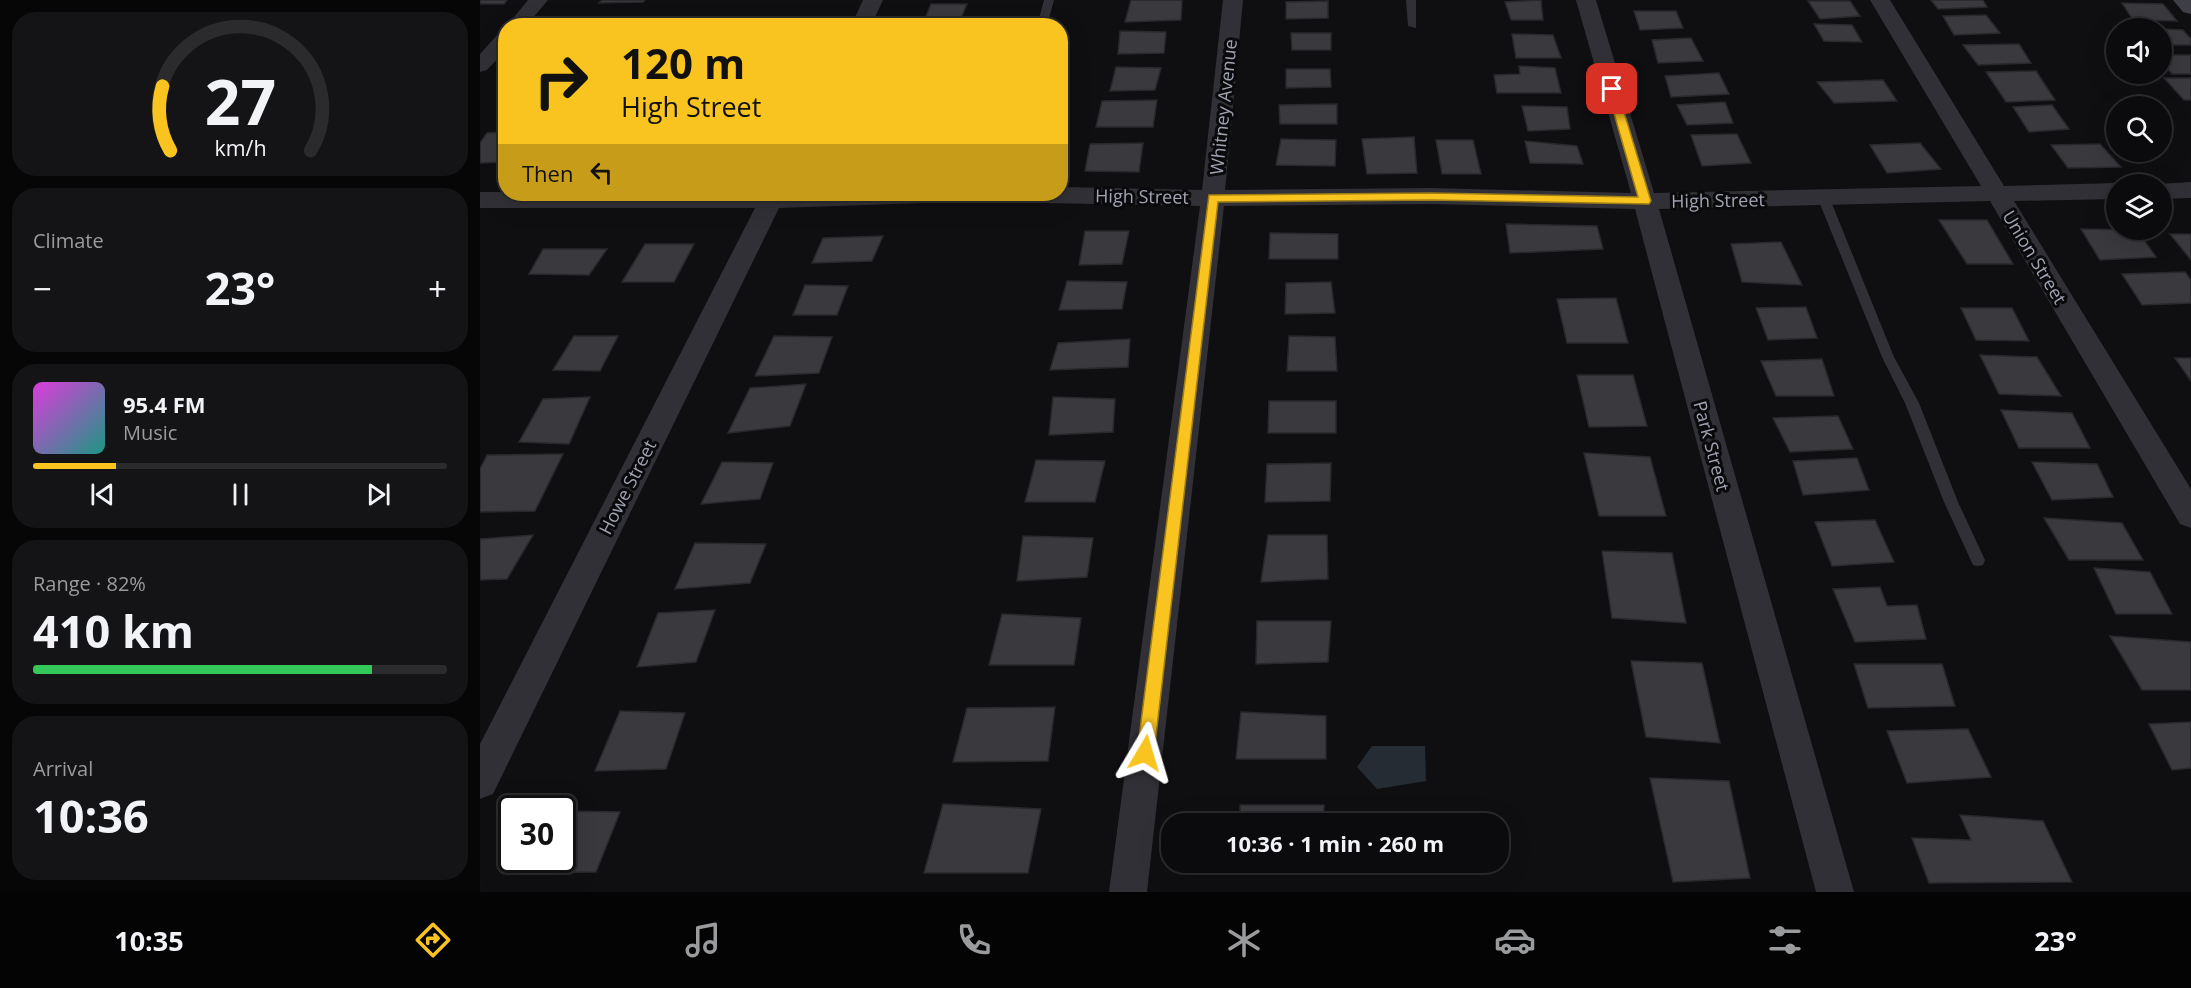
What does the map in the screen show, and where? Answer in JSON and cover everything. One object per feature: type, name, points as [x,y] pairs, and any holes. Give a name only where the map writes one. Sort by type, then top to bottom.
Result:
[{"type":"main road","points":[[2184,0],[2191,7]]},
{"type":"street","points":[[522,18],[538,0]]},
{"type":"street","points":[[865,18],[873,0]]},
{"type":"street","name":"Whitney Avenue","points":[[1128,892],[1213,198],[1233,0]]},
{"type":"street","name":"Park Street","points":[[1586,0],[1645,201],[1835,892]]},
{"type":"street","name":"Union Street","points":[[1880,0],[2191,515]]},
{"type":"street","points":[[480,66],[498,46]]},
{"type":"street","points":[[2172,190],[2191,190]]},
{"type":"street","name":"High Street","points":[[1068,195],[1213,198],[1431,196],[1645,201],[1824,199],[1995,192],[2106,191]]},
{"type":"street","points":[[480,200],[498,200]]},
{"type":"street","name":"Howe Street","points":[[480,781],[573,592],[704,338],[770,201]]},
{"type":"lane","points":[[1044,18],[1050,0]]},
{"type":"lane","points":[[1411,0],[1413,26]]},
{"type":"lane","points":[[1824,199],[1888,357],[1912,403],[1951,502],[1978,560]]},
{"type":"shaded area","points":[[1372,746],[1425,746],[1426,781],[1377,789],[1357,767]]},
{"type":"building","points":[[480,0],[507,0],[504,4],[480,4]]},
{"type":"building","points":[[602,0],[645,0],[643,2],[599,3]]},
{"type":"building","points":[[1131,0],[1182,0],[1181,20],[1125,22]]},
{"type":"building","points":[[1541,0],[1543,20],[1511,20],[1505,2]]},
{"type":"building","points":[[1931,0],[1983,0],[1987,7],[1938,9]]},
{"type":"building","points":[[1328,1],[1328,18],[1286,19],[1286,2]]},
{"type":"building","points":[[1808,1],[1850,1],[1860,16],[1820,19]]},
{"type":"building","points":[[2122,3],[2163,4],[2177,21],[2172,21],[2172,18],[2132,18]]},
{"type":"building","points":[[931,4],[967,4],[961,18],[925,18]]},
{"type":"building","points":[[1634,11],[1676,11],[1683,28],[1640,30]]},
{"type":"building","points":[[1986,15],[2000,33],[1954,35],[1943,16]]},
{"type":"building","points":[[1814,24],[1852,25],[1862,42],[1824,41]]},
{"type":"building","points":[[2172,29],[2183,30],[2191,39],[2191,45],[2172,45]]},
{"type":"building","points":[[1120,31],[1166,32],[1164,53],[1118,54]]},
{"type":"building","points":[[1291,33],[1331,33],[1331,50],[1292,50]]},
{"type":"building","points":[[1512,34],[1553,35],[1561,58],[1516,58]]},
{"type":"building","points":[[1691,38],[1703,61],[1658,63],[1652,40]]},
{"type":"building","points":[[2019,44],[2031,63],[1978,65],[1963,45]]},
{"type":"building","points":[[2172,55],[2191,55],[2191,74],[2172,74]]},
{"type":"building","points":[[1519,66],[1555,68],[1561,93],[1497,93],[1494,75],[1520,74]]},
{"type":"building","points":[[1116,67],[1161,68],[1155,90],[1110,91]]},
{"type":"building","points":[[1286,69],[1330,69],[1331,87],[1286,88]]},
{"type":"building","points":[[2036,71],[2055,100],[2006,102],[1986,72]]},
{"type":"building","points":[[1719,73],[1729,94],[1671,97],[1665,76]]},
{"type":"building","points":[[2172,78],[2191,78],[2191,100],[2184,100],[2169,84],[2172,84]]},
{"type":"building","points":[[1883,80],[1897,101],[1834,103],[1817,82]]},
{"type":"building","points":[[1157,100],[1153,127],[1096,127],[1102,101]]},
{"type":"building","points":[[1725,102],[1733,123],[1687,125],[1677,105]]},
{"type":"building","points":[[1337,104],[1337,124],[1280,124],[1279,105]]},
{"type":"building","points":[[2052,105],[2069,129],[2029,132],[2013,107]]},
{"type":"building","points":[[1522,106],[1567,107],[1570,129],[1528,131]]},
{"type":"building","points":[[498,132],[498,162],[480,163],[480,143],[487,133]]},
{"type":"building","points":[[1737,134],[1751,163],[1702,166],[1691,135]]},
{"type":"building","points":[[1414,137],[1417,173],[1367,174],[1362,139]]},
{"type":"building","points":[[1281,139],[1336,140],[1335,166],[1276,165]]},
{"type":"building","points":[[1436,140],[1473,140],[1481,174],[1442,174]]},
{"type":"building","points":[[1525,141],[1577,146],[1583,164],[1530,163]]},
{"type":"building","points":[[1143,143],[1139,172],[1085,171],[1090,144]]},
{"type":"building","points":[[1920,143],[1941,169],[1887,173],[1870,145]]},
{"type":"building","points":[[2100,144],[2106,151],[2106,162],[2116,162],[2121,167],[2068,168],[2051,145]]},
{"type":"building","points":[[1939,220],[1987,220],[2013,264],[1967,264]]},
{"type":"building","points":[[1506,224],[1597,226],[1603,249],[1510,253]]},
{"type":"building","points":[[2081,229],[2106,229],[2106,240],[2144,240],[2156,257],[2100,260]]},
{"type":"building","points":[[1085,231],[1129,231],[1122,264],[1079,265]]},
{"type":"building","points":[[1270,233],[1338,234],[1338,259],[1269,259]]},
{"type":"building","points":[[2172,234],[2191,234],[2191,260],[2172,236]]},
{"type":"building","points":[[883,236],[872,261],[812,263],[823,238]]},
{"type":"building","points":[[1781,242],[1802,285],[1742,282],[1731,244]]},
{"type":"building","points":[[645,244],[694,244],[674,282],[622,282]]},
{"type":"building","points":[[543,249],[607,249],[589,275],[529,274]]},
{"type":"building","points":[[2185,272],[2191,280],[2191,303],[2142,305],[2122,274]]},
{"type":"building","points":[[1067,281],[1127,282],[1122,309],[1059,310]]},
{"type":"building","points":[[1331,282],[1335,313],[1285,314],[1286,283]]},
{"type":"building","points":[[805,285],[848,286],[837,315],[793,315]]},
{"type":"building","points":[[1616,298],[1628,343],[1567,343],[1557,299]]},
{"type":"building","points":[[1806,307],[1817,338],[1768,340],[1756,308]]},
{"type":"building","points":[[1961,308],[2012,308],[2029,341],[1976,340]]},
{"type":"building","points":[[574,336],[618,336],[600,371],[553,370]]},
{"type":"building","points":[[774,336],[832,337],[819,373],[755,376]]},
{"type":"building","points":[[1289,336],[1335,337],[1337,371],[1287,371]]},
{"type":"building","points":[[1130,339],[1128,367],[1050,370],[1058,343]]},
{"type":"building","points":[[1980,355],[2037,357],[2061,396],[1999,394]]},
{"type":"building","points":[[2175,358],[2191,358],[2191,381]]},
{"type":"building","points":[[1822,359],[1834,396],[1776,396],[1761,361]]},
{"type":"building","points":[[1577,375],[1633,375],[1647,426],[1589,427]]},
{"type":"building","points":[[806,384],[790,426],[728,433],[750,388]]},
{"type":"building","points":[[590,397],[569,444],[519,442],[543,399]]},
{"type":"building","points":[[1053,397],[1115,399],[1113,432],[1049,435]]},
{"type":"building","points":[[1269,401],[1336,401],[1336,433],[1268,433]]},
{"type":"building","points":[[2001,410],[2072,413],[2090,448],[2019,448]]},
{"type":"building","points":[[1838,416],[1853,449],[1790,452],[1773,418]]},
{"type":"building","points":[[1584,453],[1650,457],[1666,516],[1599,516]]},
{"type":"building","points":[[563,454],[535,511],[480,512],[480,469],[487,455]]},
{"type":"building","points":[[1857,458],[1869,490],[1803,495],[1793,461]]},
{"type":"building","points":[[1036,460],[1105,461],[1095,502],[1025,502]]},
{"type":"building","points":[[722,462],[773,463],[760,499],[701,504]]},
{"type":"building","points":[[2032,462],[2097,464],[2113,497],[2052,500]]},
{"type":"building","points":[[1331,463],[1330,501],[1265,502],[1267,464]]},
{"type":"building","points":[[2044,518],[2122,523],[2143,560],[2069,560]]},
{"type":"building","points":[[1875,520],[1894,562],[1832,566],[1815,522]]},
{"type":"building","points":[[533,535],[507,579],[480,580],[480,539]]},
{"type":"building","points":[[1268,535],[1327,535],[1328,579],[1261,582]]},
{"type":"building","points":[[1023,536],[1093,538],[1087,577],[1017,581]]},
{"type":"building","points":[[695,543],[766,544],[750,583],[675,589]]},
{"type":"building","points":[[1602,551],[1672,553],[1686,623],[1612,618]]},
{"type":"building","points":[[2094,568],[2150,572],[2172,614],[2116,614]]},
{"type":"building","points":[[1880,587],[1887,606],[1917,605],[1926,639],[1855,642],[1833,589]]},
{"type":"building","points":[[715,610],[696,662],[637,667],[658,613]]},
{"type":"building","points":[[1002,614],[1081,618],[1074,665],[989,665]]},
{"type":"building","points":[[1257,621],[1331,621],[1328,662],[1256,664]]},
{"type":"building","points":[[2110,636],[2191,642],[2191,690],[2142,690]]},
{"type":"building","points":[[1631,661],[1702,663],[1720,743],[1646,737]]},
{"type":"building","points":[[1854,664],[1942,664],[1955,706],[1868,708]]},
{"type":"building","points":[[1055,707],[1048,761],[953,762],[967,708]]},
{"type":"building","points":[[620,711],[685,713],[666,769],[595,771]]},
{"type":"building","points":[[1241,712],[1326,716],[1326,759],[1236,759]]},
{"type":"building","points":[[2191,722],[2191,768],[2172,770],[2149,724]]},
{"type":"building","points":[[1968,729],[1991,777],[1907,783],[1887,731]]},
{"type":"building","points":[[1650,778],[1729,781],[1750,878],[1673,882]]},
{"type":"building","points":[[943,804],[1041,809],[1028,873],[924,873]]},
{"type":"building","points":[[1240,805],[1324,805],[1324,813],[1240,813]]},
{"type":"building","points":[[576,811],[620,812],[596,872],[576,872]]},
{"type":"building","points":[[1960,815],[2043,821],[2072,882],[1929,883],[1912,838],[1971,840]]},
{"type":"route","points":[[1145,753],[1213,198],[1431,196],[1645,201],[1612,89]]}]
